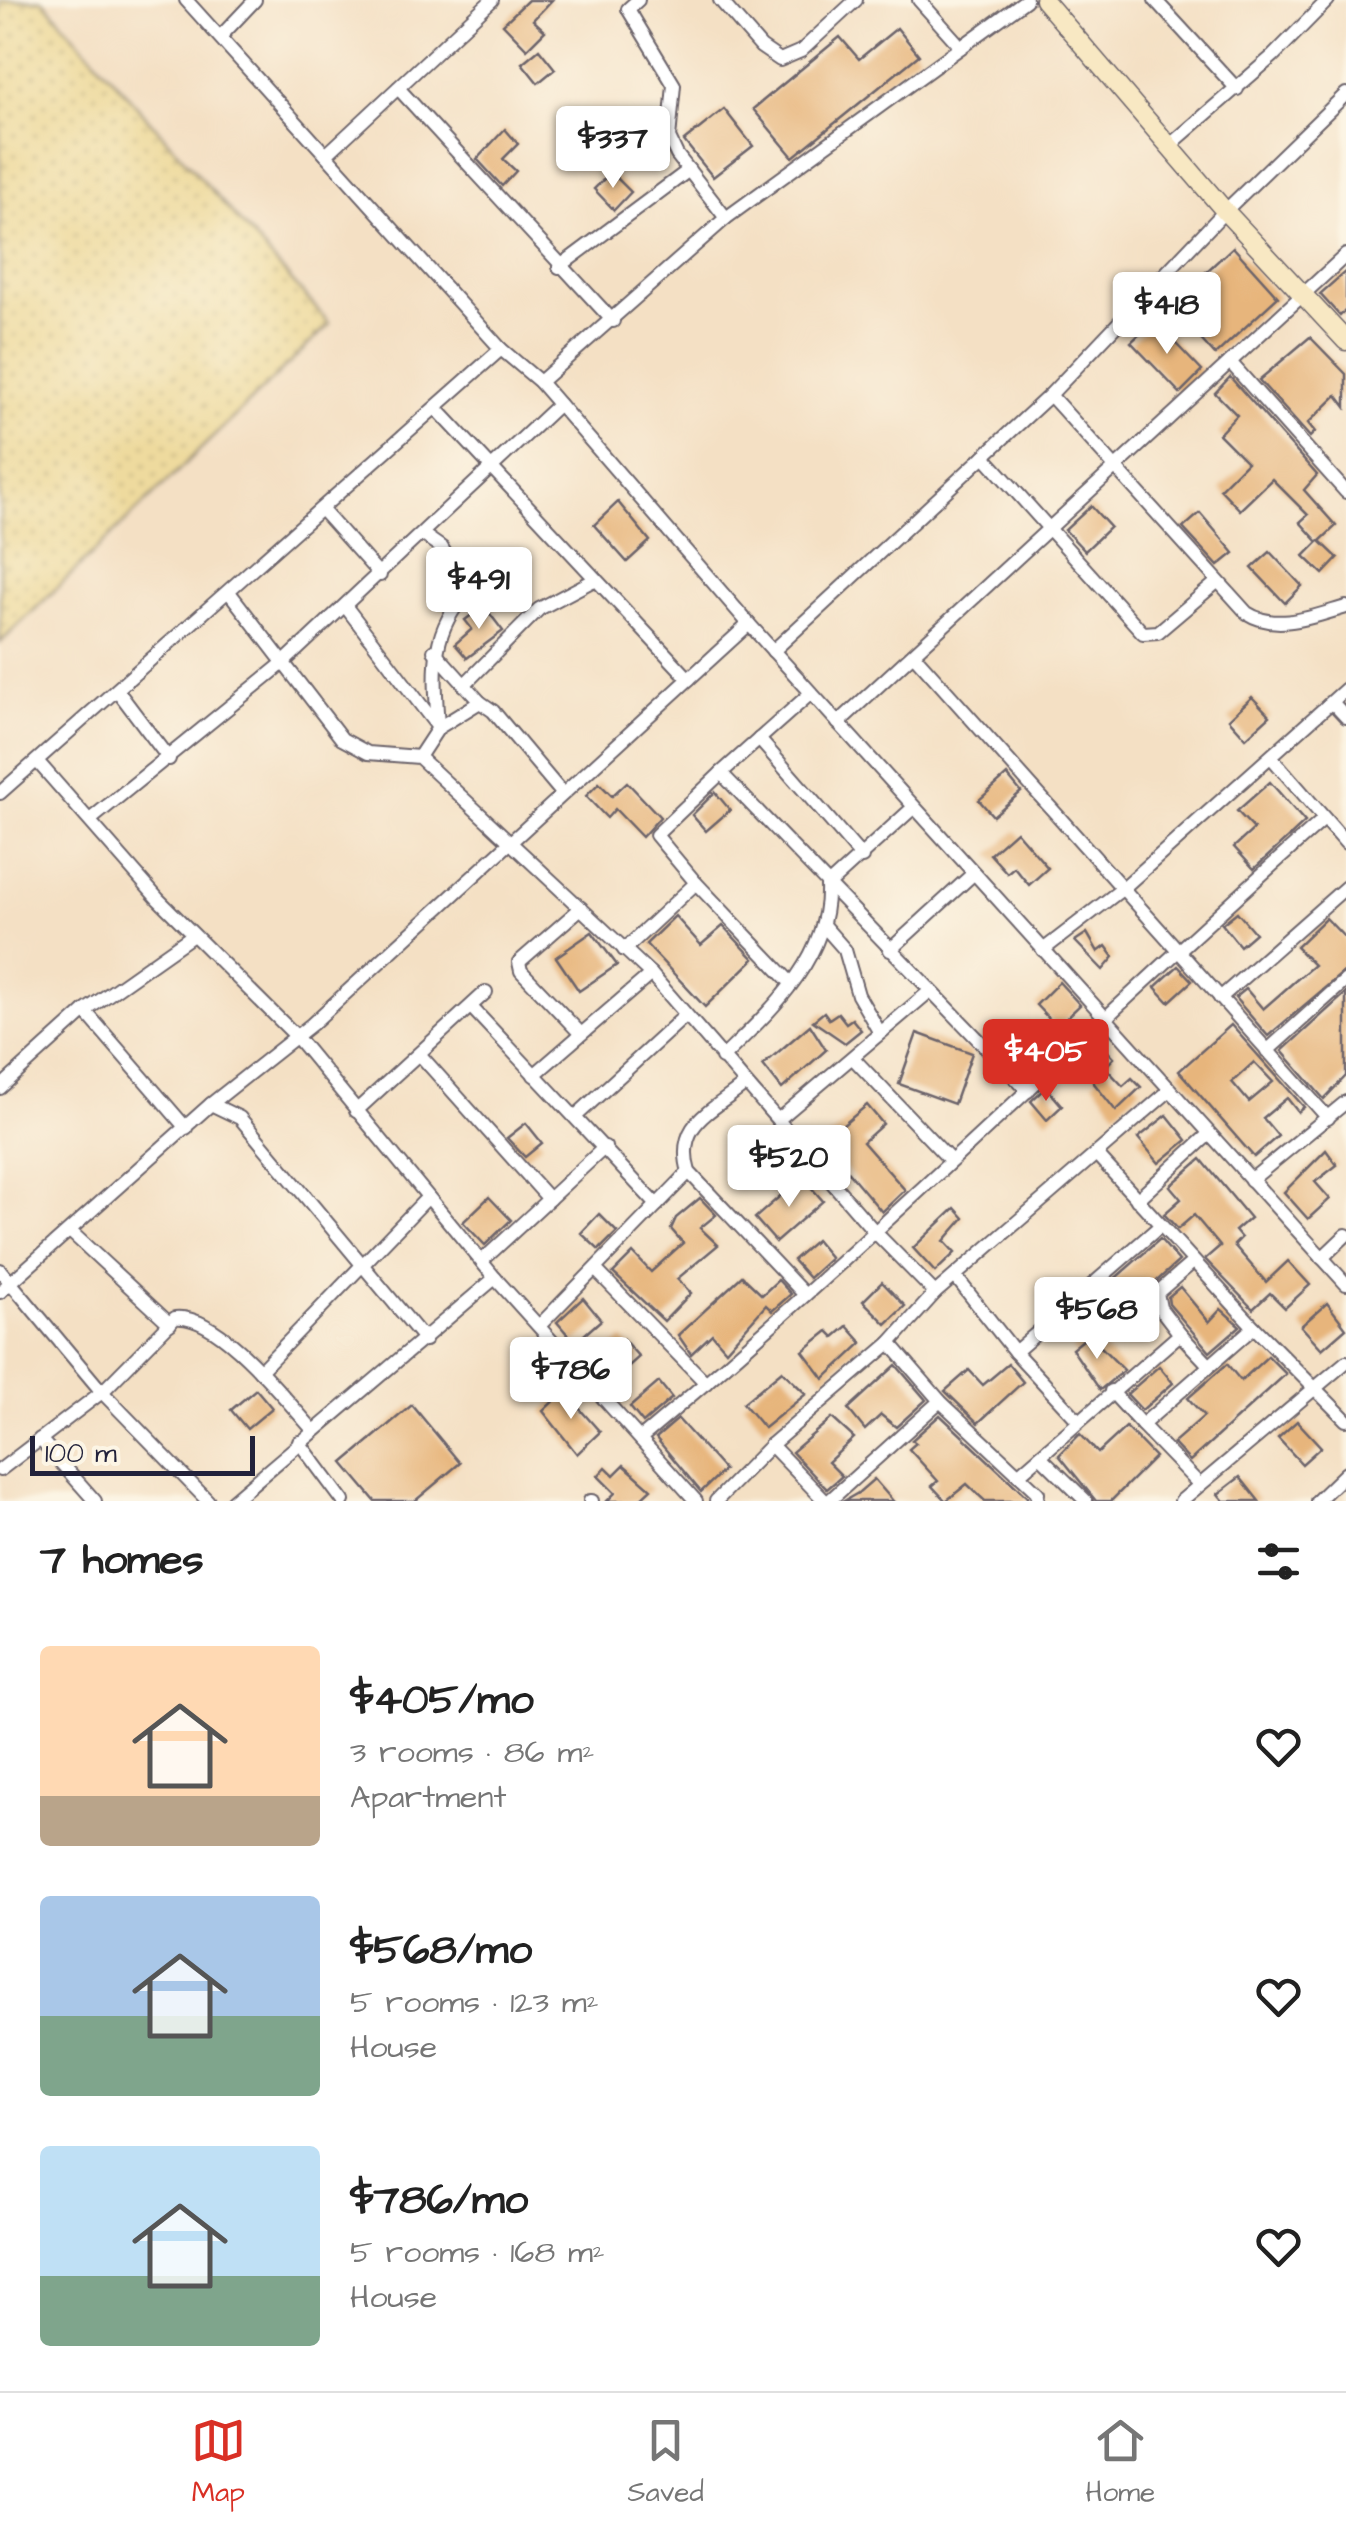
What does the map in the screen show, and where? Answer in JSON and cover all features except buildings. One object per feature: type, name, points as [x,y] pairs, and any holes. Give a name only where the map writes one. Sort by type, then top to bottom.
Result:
[{"type":"street","points":[[186,0],[501,349],[540,382],[773,651],[1346,1284]]},
{"type":"street","points":[[220,38],[255,0]]},
{"type":"street","points":[[326,156],[492,0]]},
{"type":"street","points":[[638,0],[628,9],[669,70],[675,102],[669,138],[688,170],[726,218]]},
{"type":"street","points":[[720,0],[761,47],[780,60],[801,51],[856,0]]},
{"type":"street","points":[[919,0],[960,47]]},
{"type":"street","points":[[540,382],[613,322],[726,218],[1026,0]]},
{"type":"street","points":[[1044,0],[1225,211],[1346,342]]},
{"type":"street","points":[[1155,0],[1237,89]]},
{"type":"street","points":[[1169,146],[1237,89],[1327,1]]},
{"type":"street","points":[[398,88],[613,322]]},
{"type":"street","points":[[773,651],[1050,396],[1225,211],[1346,94]]},
{"type":"street","points":[[560,267],[688,170]]},
{"type":"street","points":[[838,723],[1346,255]]},
{"type":"street","points":[[0,794],[501,349]]},
{"type":"street","points":[[1230,362],[1346,492]]},
{"type":"street","points":[[1050,396],[1236,605],[1258,620],[1310,618],[1346,607]]},
{"type":"street","points":[[90,820],[170,760],[282,664],[559,404]]},
{"type":"street","points":[[436,408],[689,678]]},
{"type":"street","points":[[984,456],[1143,633],[1158,632],[1217,582]]},
{"type":"street","points":[[321,509],[380,575]]},
{"type":"street","points":[[422,534],[442,548],[468,592],[447,617],[434,650],[438,728]]},
{"type":"street","points":[[464,684],[538,608],[594,580]]},
{"type":"street","points":[[230,592],[325,720],[354,750],[419,756],[508,844],[651,974],[744,1085],[935,1294]]},
{"type":"street","points":[[346,607],[438,728]]},
{"type":"street","points":[[5,1288],[211,1104],[296,1035],[749,624]]},
{"type":"street","points":[[434,650],[562,792]]},
{"type":"street","points":[[915,656],[1328,1118]]},
{"type":"street","points":[[1043,950],[1122,889],[1346,689]]},
{"type":"street","points":[[117,690],[170,760]]},
{"type":"street","points":[[791,983],[656,836],[811,693]]},
{"type":"street","points":[[419,756],[438,728],[480,702]]},
{"type":"street","points":[[1332,702],[1346,717]]},
{"type":"street","points":[[759,740],[862,856]]},
{"type":"street","points":[[1272,758],[1346,843]]},
{"type":"street","points":[[37,761],[193,935],[296,1035],[496,1278],[696,1501]]},
{"type":"street","points":[[721,773],[1028,1091]]},
{"type":"street","points":[[722,1058],[767,1015],[791,983],[823,925],[827,886],[914,807]]},
{"type":"street","points":[[642,1437],[875,1232],[1177,949],[1324,819]]},
{"type":"street","points":[[890,950],[974,873]]},
{"type":"street","points":[[624,950],[696,883]]},
{"type":"street","points":[[1220,998],[1346,888]]},
{"type":"street","points":[[1334,898],[1346,912]]},
{"type":"street","points":[[580,908],[521,956],[520,966],[581,1034]]},
{"type":"street","points":[[823,925],[845,950],[858,996],[880,1033]]},
{"type":"street","points":[[0,1088],[85,1011],[193,935]]},
{"type":"street","points":[[534,1076],[651,974]]},
{"type":"street","points":[[1267,1051],[1346,980]]},
{"type":"street","points":[[779,1119],[930,991]]},
{"type":"street","points":[[356,1111],[486,992]]},
{"type":"street","points":[[472,1008],[657,1205]]},
{"type":"street","points":[[85,1011],[186,1128]]},
{"type":"street","points":[[576,1116],[686,1016]]},
{"type":"street","points":[[420,1056],[549,1198]]},
{"type":"street","points":[[852,1058],[950,1160]]},
{"type":"street","points":[[744,1085],[687,1133],[683,1152],[689,1172],[805,1295]]},
{"type":"street","points":[[716,1501],[771,1444],[890,1343],[935,1294],[1170,1090]]},
{"type":"street","points":[[1250,1180],[1346,1102]]},
{"type":"street","points":[[211,1104],[240,1118],[425,1340]]},
{"type":"street","points":[[1138,1200],[1209,1134]]},
{"type":"street","points":[[483,1260],[604,1146]]},
{"type":"street","points":[[1097,1155],[1193,1262],[1346,1420]]},
{"type":"street","points":[[540,1325],[689,1172]]},
{"type":"street","points":[[260,1371],[363,1269],[428,1197]]},
{"type":"street","points":[[1015,1352],[1160,1226]]},
{"type":"street","points":[[71,1232],[170,1324]]},
{"type":"street","points":[[1322,1258],[1346,1235]]},
{"type":"street","points":[[1193,1262],[1157,1292],[1160,1308],[1209,1366]]},
{"type":"street","points":[[595,1269],[706,1383]]},
{"type":"street","points":[[0,1270],[5,1288],[208,1501]]},
{"type":"street","points":[[955,1276],[1015,1352],[1077,1419]]},
{"type":"street","points":[[232,1501],[496,1278]]},
{"type":"street","points":[[0,1470],[102,1392],[170,1324],[182,1317],[201,1321],[260,1371],[313,1430]]},
{"type":"street","points":[[1142,1424],[1254,1326]]},
{"type":"street","points":[[1018,1475],[1077,1419],[1180,1334]]},
{"type":"street","points":[[890,1343],[940,1401],[1038,1494],[1037,1501]]},
{"type":"street","points":[[1181,1501],[1346,1362]]},
{"type":"street","points":[[1112,1391],[1199,1484]]},
{"type":"street","points":[[771,1444],[827,1501],[940,1401]]},
{"type":"street","points":[[40,1439],[95,1501]]},
{"type":"street","points":[[299,1442],[343,1501]]},
{"type":"street","points":[[1040,1456],[1086,1501]]},
{"type":"street","points":[[1316,1501],[1344,1478]]},
{"type":"sand","points":[[0,0],[43,0],[330,324],[0,643]]}]
